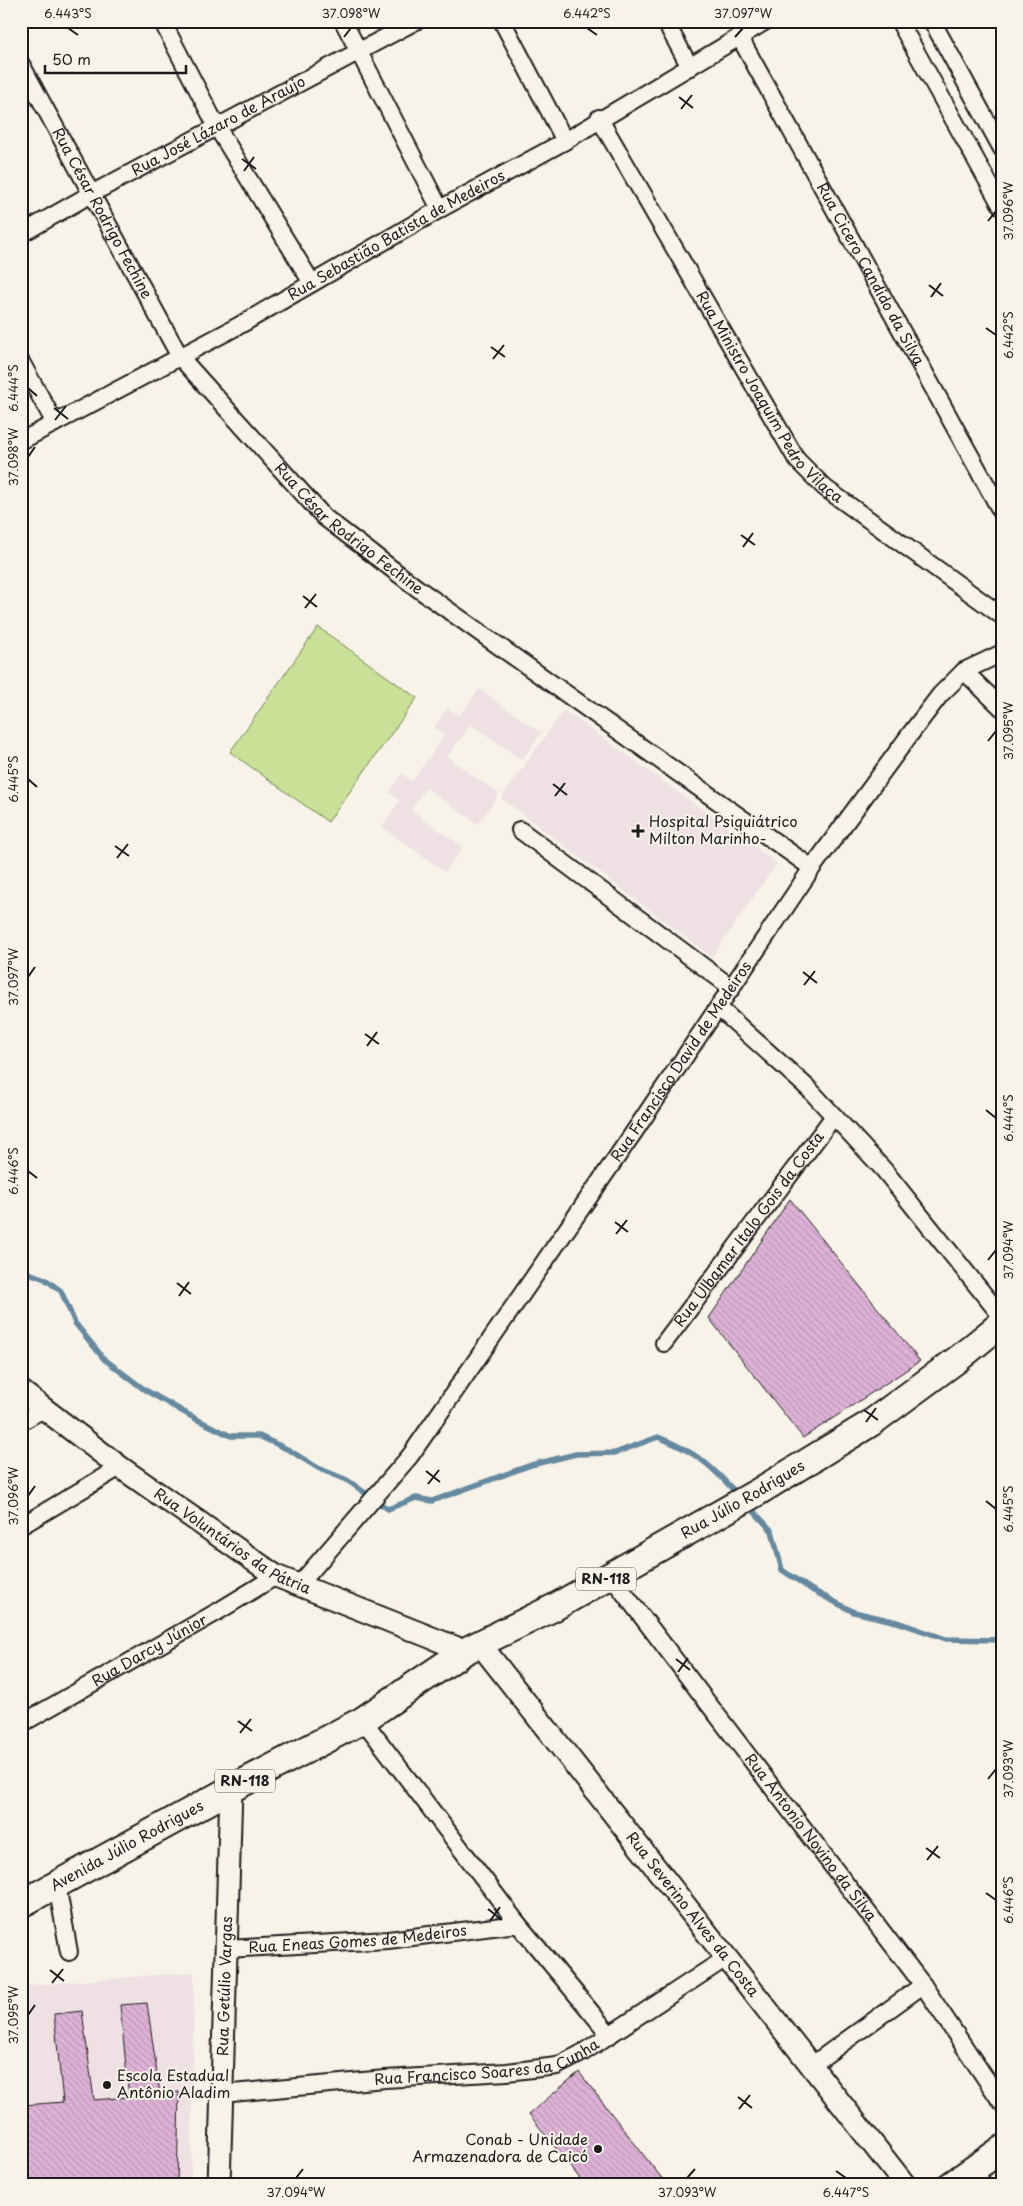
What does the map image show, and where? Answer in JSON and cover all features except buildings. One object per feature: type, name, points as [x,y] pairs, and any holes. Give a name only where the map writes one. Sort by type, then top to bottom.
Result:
[{"type":"main road","name":"Rua Júlio Rodrigues","points":[[473,1648],[611,1576],[758,1492],[871,1423],[958,1359],[1002,1322]]},
{"type":"main road","name":"Avenida Júlio Rodrigues","points":[[21,1904],[230,1788],[363,1720],[473,1648]]},
{"type":"main road","points":[[951,2185],[979,2176],[1002,2149]]},
{"type":"street","points":[[162,21],[218,127],[312,283]]},
{"type":"street","points":[[343,21],[440,210]]},
{"type":"street","name":"Rua José Lázaro de Araújo","points":[[21,234],[91,194],[416,21]]},
{"type":"street","points":[[502,21],[565,141]]},
{"type":"street","points":[[665,21],[690,67]]},
{"type":"street","name":"Rua Sebastião Batista de Medeiros","points":[[21,441],[180,357],[565,141],[599,118],[690,67],[766,21]]},
{"type":"street","points":[[899,21],[1002,207]]},
{"type":"street","points":[[932,21],[1002,149]]},
{"type":"street","name":"Rua Cicero Candido da Silva","points":[[739,36],[1002,513]]},
{"type":"street","name":"Rua César Rodrigo Fechine","points":[[21,64],[180,357],[324,517],[417,588],[812,868]]},
{"type":"street","name":"Rua Ministro Joaquim Pedro Vilaça","points":[[599,118],[797,460],[825,488],[1002,616]]},
{"type":"street","points":[[968,145],[992,132]]},
{"type":"street","points":[[21,362],[55,423]]},
{"type":"street","name":"Rua Francisco David de Medeiros","points":[[299,1585],[381,1491],[426,1434],[719,1008],[812,868],[940,695],[964,671],[1002,653]]},
{"type":"street","points":[[964,671],[1002,708]]},
{"type":"street","points":[[520,830],[732,988]]},
{"type":"street","points":[[719,1008],[809,1088],[884,1170],[1002,1317]]},
{"type":"street","name":"Rua Ulbamar Italo Gois da Costa","points":[[664,1343],[834,1116]]},
{"type":"street","name":"Rua Voluntários da Pátria","points":[[21,1392],[120,1467],[276,1576],[473,1648]]},
{"type":"street","points":[[21,1422],[43,1409]]},
{"type":"street","points":[[21,1526],[120,1467]]},
{"type":"street","name":"Rua Darcy Júnior","points":[[21,1724],[276,1576]]},
{"type":"street","name":"Rua Antonio Novino da Silva","points":[[611,1576],[923,1985],[1002,2104]]},
{"type":"street","name":"Rua Severino Alves da Costa","points":[[473,1648],[726,1958],[905,2185]]},
{"type":"street","points":[[363,1720],[518,1924],[610,2035]]},
{"type":"street","name":"Rua Getúlio Vargas","points":[[219,2185],[228,1949],[230,1788]]},
{"type":"street","points":[[57,1885],[69,1952]]},
{"type":"street","name":"Rua Eneas Gomes de Medeiros","points":[[228,1949],[388,1940],[518,1924]]},
{"type":"street","name":"Rua Francisco Soares da Cunha","points":[[221,2094],[385,2079],[507,2072],[557,2066],[582,2053],[726,1958]]},
{"type":"street","points":[[812,2065],[923,1985]]},
{"type":"shaded area","points":[[479,689],[541,733],[522,760],[471,724],[447,757],[499,794],[478,824],[426,788],[411,810],[463,847],[445,872],[382,827],[400,800],[389,792],[402,774],[412,781],[445,735],[434,728],[448,708],[459,716]]},
{"type":"shaded area","name":"Hospital Psiquiátrico Milton Marinho-","points":[[564,710],[777,863],[712,957],[501,798]]},
{"type":"shaded area","name":"Escola Estadual Antônio Aladim","points":[[194,1972],[191,2185],[21,2185],[21,1986]]},
{"type":"green space","points":[[318,627],[417,698],[328,822],[230,752]]},
{"type":"waterway","points":[[21,1270],[45,1279],[61,1291],[75,1323],[104,1359],[145,1390],[196,1419],[231,1436],[259,1436],[289,1450],[318,1468],[347,1480],[388,1509],[416,1498],[432,1501],[531,1465],[576,1454],[615,1453],[658,1437],[683,1448],[702,1460],[738,1495]]},
{"type":"waterway","points":[[748,1505],[772,1531],[782,1570],[812,1590],[854,1612],[897,1622],[946,1639],[1002,1640]]},
{"type":"place","name":"Hospital Psiquiátrico Milton Marinho-","points":[[638,831]]},
{"type":"place","name":"Escola Estadual Antônio Aladim","points":[[107,2085]]},
{"type":"place","name":"Conab - Unidade Armazenadora de Caicó","points":[[598,2149]]}]
